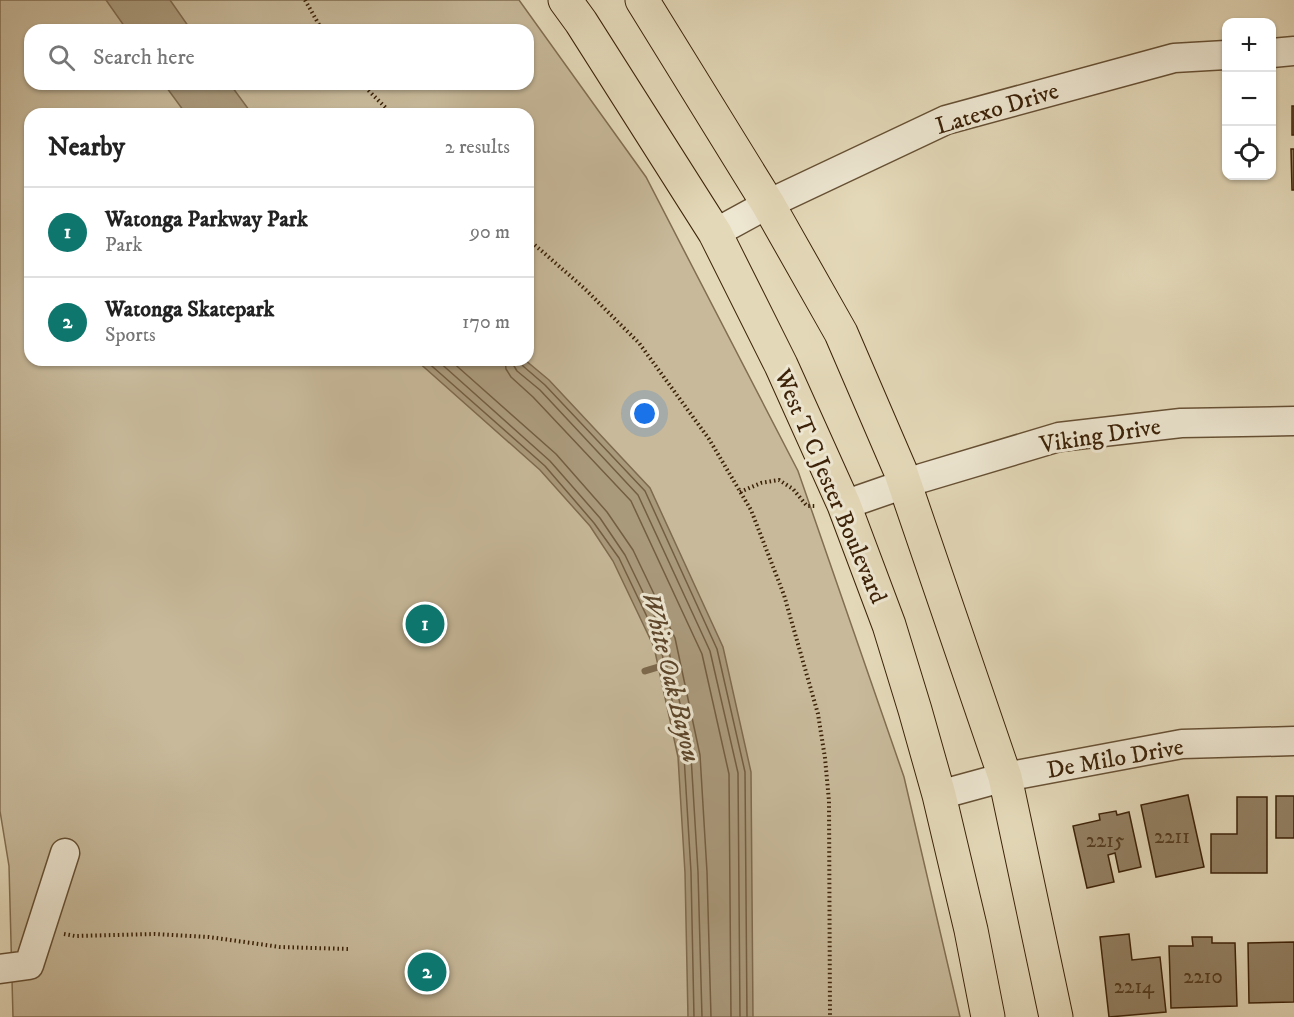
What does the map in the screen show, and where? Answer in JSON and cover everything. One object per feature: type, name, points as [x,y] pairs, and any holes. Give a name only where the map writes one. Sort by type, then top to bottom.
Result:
[{"type":"main road","name":"West T C Jester Boulevard","points":[[565,0],[715,233],[781,365],[834,503],[889,625],[939,795],[971,930],[988,1017]]},
{"type":"main road","points":[[642,0],[768,204],[842,333],[906,483],[1005,777],[1056,1017]]},
{"type":"street","points":[[1276,53],[1294,51]]},
{"type":"street","name":"Latexo Drive","points":[[715,233],[768,204],[946,120],[1174,58],[1222,55]]},
{"type":"street","name":"Viking Drive","points":[[834,503],[1059,437],[1180,423],[1294,421]]},
{"type":"street","name":"De Milo Drive","points":[[939,795],[1005,777],[1182,744],[1294,741]]},
{"type":"street","points":[[0,969],[29,965],[65,853]]},
{"type":"path","points":[[305,0],[319,24]]},
{"type":"path","points":[[368,90],[386,108]]},
{"type":"path","points":[[534,244],[584,288],[639,343],[709,439],[751,510],[784,595],[818,714],[825,758],[828,801],[830,1017]]},
{"type":"path","points":[[740,492],[761,483],[779,480],[793,489],[807,506],[834,503]]},
{"type":"path","points":[[40,932],[75,936],[154,934],[209,937],[280,947],[348,949]]},
{"type":"shaded area","points":[[0,0],[519,0],[646,177],[798,471],[904,777],[960,1017],[13,1017],[9,866],[0,811]]},
{"type":"water","points":[[106,0],[170,0],[187,24],[123,24]]},
{"type":"water","points":[[168,90],[234,90],[248,108],[182,108]]},
{"type":"water","name":"White Oak Bayou","points":[[423,366],[532,366],[549,380],[650,488],[723,647],[751,772],[753,1017],[688,1017],[685,873],[678,757],[654,647],[613,561],[590,526],[540,470]]},
{"type":"building","points":[[1292,106],[1294,106],[1294,135],[1292,135]]},
{"type":"building","points":[[1291,149],[1294,149],[1294,190],[1292,190]]},
{"type":"building","points":[[1188,795],[1204,867],[1156,877],[1141,805]]},
{"type":"building","points":[[1276,796],[1294,796],[1294,838],[1276,838]]},
{"type":"building","points":[[1237,797],[1267,797],[1267,873],[1211,873],[1211,834],[1237,834]]},
{"type":"building","points":[[1116,811],[1117,815],[1129,812],[1141,867],[1119,872],[1115,853],[1108,855],[1114,882],[1087,888],[1073,826],[1100,820],[1099,814]]},
{"type":"building","points":[[1129,934],[1132,960],[1160,957],[1166,1012],[1109,1017],[1100,937]]},
{"type":"building","points":[[1192,937],[1212,937],[1212,943],[1235,943],[1237,1006],[1171,1008],[1169,946],[1193,946]]},
{"type":"building","points":[[1294,942],[1294,1002],[1249,1003],[1248,943]]},
{"type":"waterway","name":"White Oak Bayou","points":[[645,671],[665,665]]},
{"type":"place","name":"Watonga Parkway Park","points":[[425,624]]},
{"type":"place","name":"Watonga Skatepark","points":[[427,972]]}]
